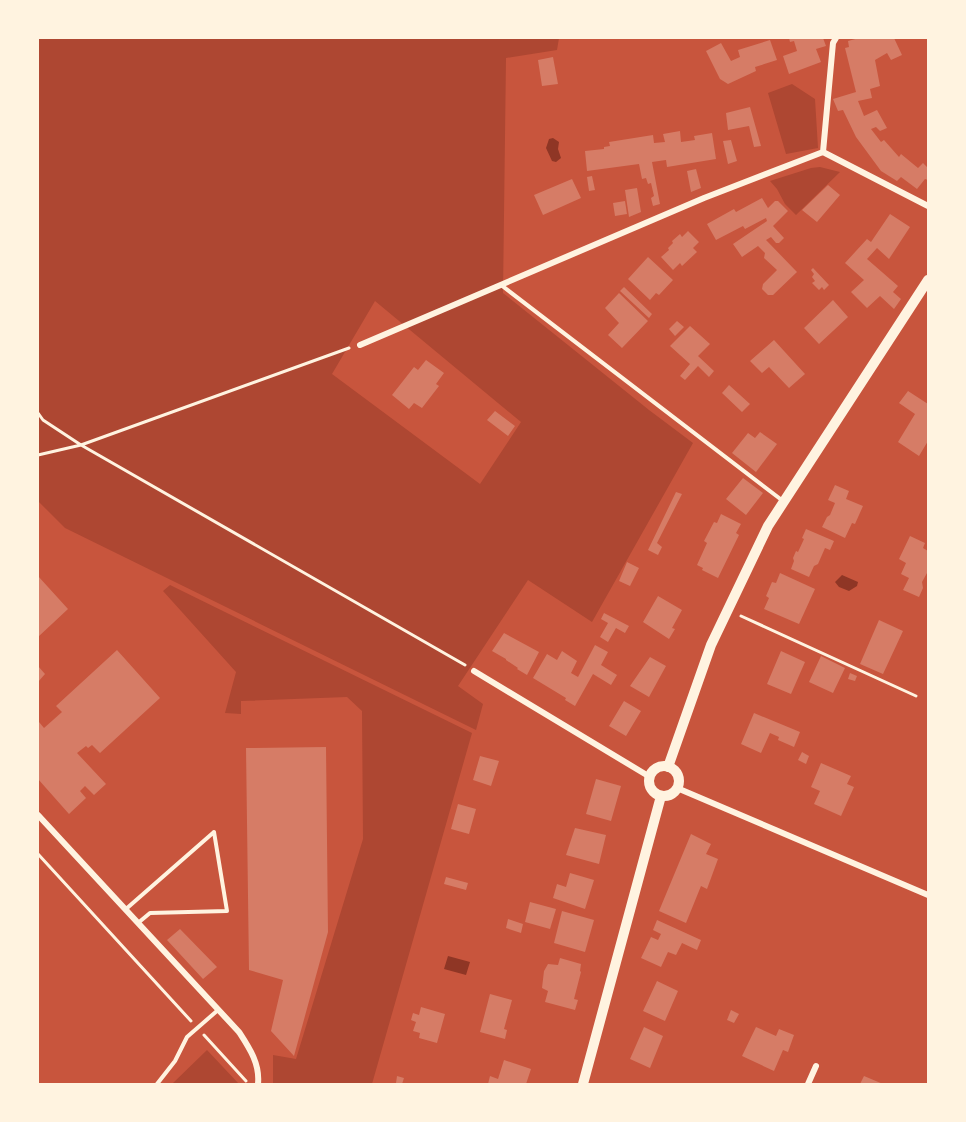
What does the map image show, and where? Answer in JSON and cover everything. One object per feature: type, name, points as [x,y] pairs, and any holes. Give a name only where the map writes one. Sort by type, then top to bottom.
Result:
[{"type":"street","points":[[823,152],[833,43],[836,38]]},
{"type":"street","points":[[360,345],[704,198],[823,152],[928,206]]},
{"type":"street","points":[[668,767],[711,645],[768,526],[928,280]]},
{"type":"street","points":[[474,671],[650,777]]},
{"type":"street","points":[[668,767],[676,773],[677,788],[670,795],[661,796],[652,791],[650,777],[656,769],[668,767]]},
{"type":"street","points":[[677,788],[928,895]]},
{"type":"street","points":[[583,1084],[661,796]]},
{"type":"street","points":[[38,815],[239,1032],[252,1052],[259,1074],[258,1084]]},
{"type":"street","points":[[808,1084],[816,1066]]},
{"type":"lane","points":[[500,284],[784,502]]},
{"type":"lane","points":[[125,910],[214,832],[227,911],[150,913],[138,923]]},
{"type":"lane","points":[[157,1084],[175,1061],[187,1037],[219,1010]]},
{"type":"path","points":[[38,454],[81,445],[360,345]]},
{"type":"path","points":[[38,413],[43,420],[81,445],[474,671]]},
{"type":"path","points":[[728,610],[916,696]]},
{"type":"path","points":[[38,854],[249,1084]]},
{"type":"shaded area","points":[[38,38],[559,38],[557,50],[506,58],[503,293],[693,443],[592,622],[528,580],[458,686],[483,704],[476,730],[65,528],[38,501]],"holes":[[[375,301],[521,422],[480,484],[332,374]]]},
{"type":"shaded area","points":[[792,84],[815,99],[818,148],[786,154],[768,93]]},
{"type":"shaded area","points":[[553,138],[559,142],[558,149],[561,158],[556,162],[552,161],[546,148],[549,139]]},
{"type":"shaded area","points":[[820,167],[840,172],[796,215],[785,204],[770,181]]},
{"type":"shaded area","points":[[842,575],[858,582],[857,586],[849,591],[839,587],[835,582]]},
{"type":"shaded area","points":[[170,585],[472,733],[372,1084],[273,1084],[273,1055],[296,1059],[363,839],[362,711],[347,697],[241,701],[241,714],[225,713],[236,672],[163,591]]},
{"type":"shaded area","points":[[448,956],[470,962],[466,975],[444,969]]},
{"type":"shaded area","points":[[207,1050],[239,1084],[172,1084]]},
{"type":"building","points":[[789,38],[823,38],[826,46],[816,49],[821,62],[789,74],[783,56],[797,51],[794,41],[790,42]]},
{"type":"building","points":[[859,38],[894,38],[902,55],[891,60],[887,53],[875,60],[880,86],[870,89],[872,98],[858,101],[864,116],[877,110],[887,128],[880,131],[876,127],[871,129],[881,142],[884,140],[899,157],[901,154],[918,168],[923,163],[928,168],[928,180],[925,179],[917,189],[901,177],[897,181],[881,171],[856,137],[843,110],[838,111],[833,99],[856,92],[845,48],[849,47],[848,41]]},
{"type":"building","points":[[770,40],[777,60],[755,67],[756,71],[728,84],[720,79],[706,51],[721,43],[731,61],[740,57],[738,50]]},
{"type":"building","points":[[553,57],[558,84],[542,86],[538,60]]},
{"type":"building","points":[[750,107],[761,146],[754,147],[749,126],[728,130],[726,113]]},
{"type":"building","points":[[680,131],[681,142],[695,140],[694,136],[712,133],[716,159],[667,167],[666,160],[652,162],[660,204],[653,206],[651,198],[654,196],[651,183],[648,184],[646,178],[642,179],[639,164],[587,171],[585,151],[604,149],[610,146],[609,142],[653,135],[654,143],[665,142],[663,134]]},
{"type":"building","points":[[731,140],[737,161],[728,164],[723,141]]},
{"type":"building","points":[[696,169],[701,188],[691,192],[687,171]]},
{"type":"building","points":[[592,176],[595,190],[589,191],[587,177]]},
{"type":"building","points":[[572,179],[581,198],[543,215],[534,195]]},
{"type":"building","points":[[828,185],[840,195],[817,222],[802,210]]},
{"type":"building","points":[[637,188],[641,212],[629,217],[625,190]]},
{"type":"building","points":[[762,198],[768,208],[778,201],[788,211],[773,226],[784,238],[779,243],[771,237],[766,240],[797,272],[773,295],[768,295],[762,289],[763,284],[777,270],[764,258],[765,253],[758,246],[742,257],[733,244],[767,221],[766,218],[745,229],[743,226],[716,240],[707,224],[734,209],[736,212]]},
{"type":"building","points":[[625,201],[627,214],[615,216],[613,203]]},
{"type":"building","points":[[890,214],[910,227],[889,259],[877,248],[867,259],[898,286],[893,292],[901,299],[894,309],[880,296],[867,308],[851,292],[864,280],[845,263],[867,239],[871,242]]},
{"type":"building","points":[[688,231],[699,242],[693,248],[697,252],[682,266],[680,263],[673,270],[661,257],[669,250],[672,241],[680,234],[682,237]]},
{"type":"building","points":[[648,257],[673,280],[659,295],[656,293],[650,300],[628,279]]},
{"type":"building","points":[[813,268],[829,285],[824,290],[822,287],[819,290],[812,283],[815,281],[812,277]]},
{"type":"building","points":[[624,287],[652,314],[649,318],[620,291]]},
{"type":"building","points":[[619,293],[648,321],[622,348],[608,335],[619,323],[605,308]]},
{"type":"building","points":[[833,300],[848,317],[819,344],[804,328]]},
{"type":"building","points":[[677,321],[684,327],[675,336],[669,329]]},
{"type":"building","points":[[690,326],[710,344],[698,356],[714,371],[709,377],[698,366],[685,380],[680,376],[690,364],[670,346]]},
{"type":"building","points":[[774,340],[805,374],[789,388],[769,367],[762,373],[750,361]]},
{"type":"building","points":[[426,360],[444,373],[436,384],[439,386],[422,408],[414,403],[409,409],[392,395],[414,367],[418,370]]},
{"type":"building","points":[[729,385],[750,404],[742,412],[722,393]]},
{"type":"building","points":[[908,391],[928,404],[928,441],[919,456],[898,442],[915,414],[899,403]]},
{"type":"building","points":[[495,411],[515,426],[508,436],[487,420]]},
{"type":"building","points":[[760,432],[777,444],[756,472],[732,453],[748,433],[755,438]]},
{"type":"building","points":[[743,478],[763,493],[746,515],[726,499]]},
{"type":"building","points":[[835,485],[849,491],[846,499],[863,506],[855,524],[852,523],[845,538],[822,527],[835,503],[828,500]]},
{"type":"building","points":[[676,492],[682,494],[657,543],[662,547],[658,555],[648,550]]},
{"type":"building","points":[[721,514],[741,524],[736,533],[739,535],[718,578],[697,565],[707,543],[704,541]]},
{"type":"building","points":[[806,529],[834,541],[830,550],[825,548],[809,577],[791,569],[793,558],[804,539],[802,538]]},
{"type":"building","points":[[910,536],[925,543],[923,548],[928,551],[928,574],[922,582],[923,588],[919,597],[903,590],[909,578],[901,574],[906,563],[899,559]]},
{"type":"building","points":[[627,562],[639,568],[630,586],[619,581]]},
{"type":"building","points":[[780,573],[815,589],[799,624],[764,609],[772,582],[776,583]]},
{"type":"building","points":[[38,576],[68,609],[38,637]]},
{"type":"building","points":[[658,596],[682,610],[669,639],[643,622]]},
{"type":"building","points":[[604,613],[629,626],[625,633],[616,628],[608,642],[600,637],[608,623],[601,619]]},
{"type":"building","points":[[879,620],[903,631],[883,674],[860,664]]},
{"type":"building","points":[[504,633],[539,652],[527,675],[492,651]]},
{"type":"building","points":[[595,645],[608,652],[601,665],[617,675],[611,685],[593,674],[575,706],[533,678],[547,654],[557,660],[562,651],[577,661],[571,673],[578,677]]},
{"type":"building","points":[[117,650],[160,698],[100,753],[92,745],[88,748],[86,746],[77,753],[106,784],[94,795],[85,786],[80,791],[86,798],[69,814],[38,779],[38,724],[39,722],[44,728],[62,712],[56,706]]},
{"type":"building","points":[[781,651],[805,662],[791,694],[767,684]]},
{"type":"building","points":[[821,656],[845,668],[833,693],[809,682]]},
{"type":"building","points":[[650,657],[666,666],[649,697],[630,686]]},
{"type":"building","points":[[38,666],[45,674],[38,682]]},
{"type":"building","points":[[850,673],[857,676],[855,681],[848,679]]},
{"type":"building","points":[[624,701],[641,711],[626,736],[609,726]]},
{"type":"building","points":[[754,713],[800,732],[794,747],[778,740],[779,737],[770,733],[761,753],[741,744]]},
{"type":"building","points":[[326,747],[328,932],[294,1056],[271,1031],[283,980],[249,970],[246,748]]},
{"type":"building","points":[[802,752],[809,756],[806,764],[798,760]]},
{"type":"building","points":[[480,756],[499,761],[491,786],[473,780]]},
{"type":"building","points":[[821,763],[851,776],[847,784],[854,787],[841,816],[814,804],[820,791],[811,787]]},
{"type":"building","points":[[596,779],[621,786],[611,821],[586,814]]},
{"type":"building","points":[[458,804],[476,809],[469,834],[451,829]]},
{"type":"building","points":[[575,828],[606,835],[599,864],[566,855]]},
{"type":"building","points":[[691,834],[711,844],[706,854],[718,859],[707,889],[701,886],[686,923],[659,911]]},
{"type":"building","points":[[570,873],[594,880],[585,909],[553,898],[557,884],[566,887]]},
{"type":"building","points":[[446,877],[468,883],[466,890],[444,884]]},
{"type":"building","points":[[530,902],[556,909],[550,929],[525,922]]},
{"type":"building","points":[[562,911],[594,920],[585,952],[554,943]]},
{"type":"building","points":[[508,919],[523,924],[521,933],[506,928]]},
{"type":"building","points":[[657,920],[701,940],[697,950],[682,943],[676,955],[668,952],[661,967],[641,958],[651,937],[658,940],[661,934],[653,930]]},
{"type":"building","points":[[180,929],[217,967],[203,979],[167,940]]},
{"type":"building","points":[[560,958],[581,964],[574,999],[578,1000],[575,1010],[545,1002],[548,991],[542,988],[544,971],[548,964],[558,965]]},
{"type":"building","points":[[657,981],[678,991],[665,1021],[643,1011]]},
{"type":"building","points":[[490,994],[512,1000],[504,1029],[507,1030],[505,1039],[480,1032]]},
{"type":"building","points":[[421,1007],[445,1014],[437,1043],[419,1038],[420,1033],[413,1031],[416,1022],[411,1020],[413,1013],[419,1015]]},
{"type":"building","points":[[731,1010],[739,1014],[734,1023],[727,1020]]},
{"type":"building","points":[[644,1027],[663,1036],[650,1068],[630,1059]]},
{"type":"building","points":[[756,1027],[776,1036],[779,1029],[794,1035],[788,1052],[783,1050],[774,1071],[742,1056]]},
{"type":"building","points":[[504,1060],[531,1069],[526,1084],[488,1084],[490,1076],[498,1079]]},
{"type":"building","points":[[397,1076],[404,1078],[402,1084],[396,1083]]},
{"type":"building","points":[[864,1076],[883,1084],[860,1084]]}]
